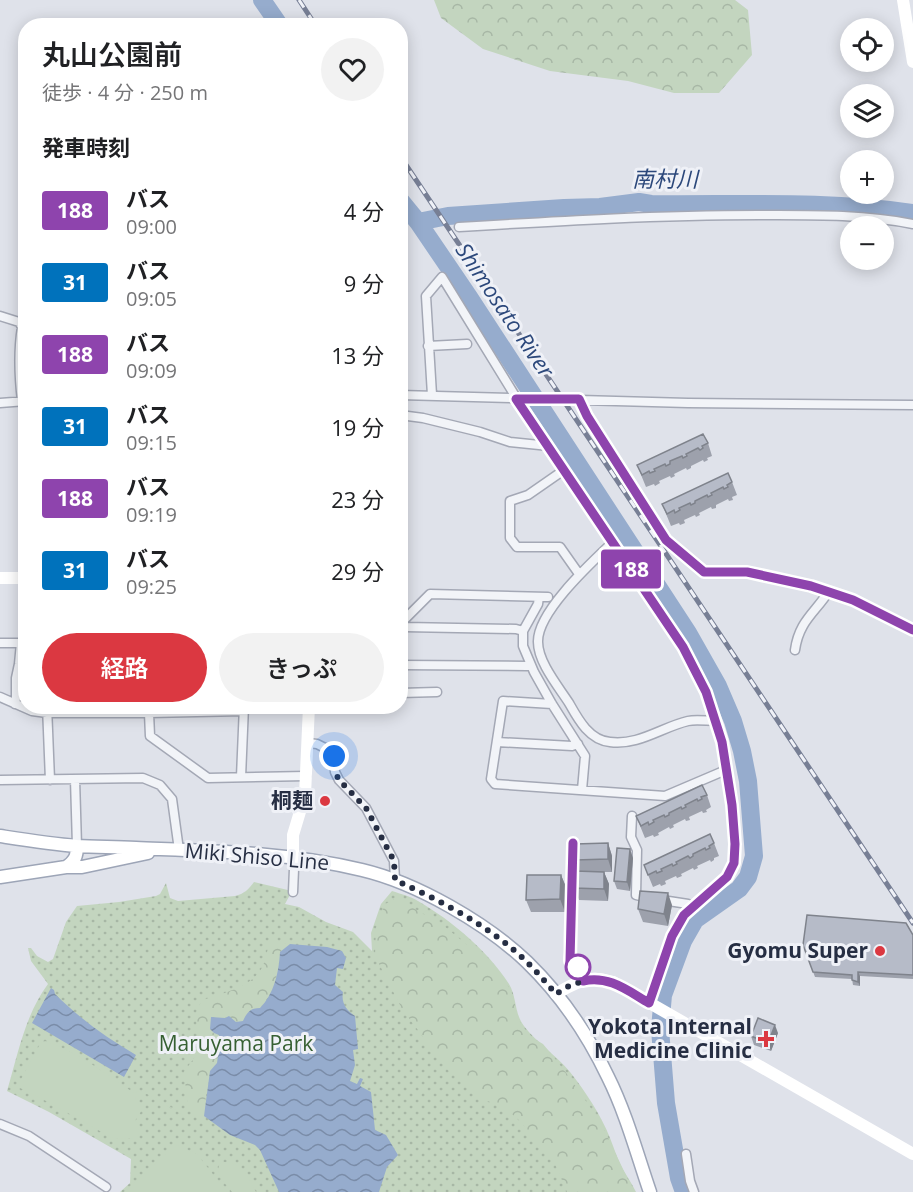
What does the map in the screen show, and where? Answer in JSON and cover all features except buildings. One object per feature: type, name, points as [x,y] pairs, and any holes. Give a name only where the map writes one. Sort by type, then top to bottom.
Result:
[{"type":"main road","points":[[903,0],[913,62]]},
{"type":"main road","points":[[0,578],[18,578]]},
{"type":"main road","points":[[292,857],[293,835],[305,795],[309,714]]},
{"type":"main road","name":"Miki Shiso Line","points":[[0,836],[77,846],[292,857],[363,870],[395,880],[448,905],[474,921],[527,962],[556,994],[592,1047],[609,1078],[650,1192]]},
{"type":"main road","points":[[66,867],[74,862],[77,846]]},
{"type":"main road","points":[[0,877],[66,867],[82,867],[173,850]]},
{"type":"main road","points":[[556,994],[567,987],[595,978],[613,982],[913,1154]]},
{"type":"street","points":[[459,227],[629,217],[711,215],[812,215],[883,219],[913,224]]},
{"type":"street","points":[[432,395],[426,296],[442,277],[564,470],[683,647],[706,692],[722,742],[732,805],[734,863],[727,877],[684,915],[672,936],[649,1003]]},
{"type":"street","points":[[0,316],[18,322]]},
{"type":"street","points":[[428,346],[467,344]]},
{"type":"street","points":[[408,395],[694,403],[913,405]]},
{"type":"street","points":[[579,399],[587,416],[666,540],[704,572],[747,572],[830,591],[873,609],[913,630]]},
{"type":"street","points":[[0,403],[18,402]]},
{"type":"street","points":[[408,416],[457,426],[510,442],[549,446]]},
{"type":"street","points":[[564,470],[528,495],[510,501],[510,538],[517,547],[560,547],[579,574]]},
{"type":"street","points":[[613,542],[571,582],[548,615],[540,630],[538,642],[541,658],[582,725],[593,735],[609,742],[633,741],[690,720],[715,721]]},
{"type":"street","points":[[795,650],[797,636],[804,623],[830,591]]},
{"type":"street","points":[[408,617],[430,594],[543,597],[523,631],[523,646],[552,704],[585,756],[582,790]]},
{"type":"street","points":[[408,627],[523,631]]},
{"type":"street","points":[[0,644],[18,643]]},
{"type":"street","points":[[408,665],[531,665]]},
{"type":"street","points":[[15,704],[18,669]]},
{"type":"street","points":[[408,693],[437,692]]},
{"type":"street","points":[[0,697],[18,705]]},
{"type":"street","points":[[552,704],[503,701],[491,779],[495,784],[665,796],[726,770]]},
{"type":"street","points":[[47,714],[50,780]]},
{"type":"street","points":[[149,714],[150,736],[208,778],[306,776]]},
{"type":"street","points":[[241,777],[244,714]]},
{"type":"street","points":[[497,742],[572,746],[578,744]]},
{"type":"street","points":[[308,743],[325,748],[334,756],[335,772],[339,780],[366,808],[394,861],[395,880]]},
{"type":"street","points":[[0,780],[143,778],[160,785],[172,800],[173,850]]},
{"type":"street","points":[[75,779],[77,846]]},
{"type":"street","points":[[632,816],[631,837],[637,850],[636,896],[688,904],[693,908]]},
{"type":"street","points":[[573,843],[569,954],[570,961],[582,970],[583,981]]},
{"type":"street","points":[[292,857],[293,892]]},
{"type":"street","points":[[0,1124],[29,1136],[106,1187]]},
{"type":"street","points":[[686,1154],[694,1192]]},
{"type":"green space","points":[[434,0],[735,0],[748,10],[752,55],[719,93],[674,93],[628,81],[550,71],[483,49],[441,18]]},
{"type":"green space","name":"Maruyama Park","points":[[254,882],[292,891],[285,904],[299,907],[326,922],[353,932],[372,951],[371,933],[381,904],[392,891],[415,899],[456,927],[491,960],[512,989],[524,1026],[565,1066],[587,1095],[636,1192],[120,1192],[130,1183],[131,1159],[7,1091],[28,1022],[48,984],[31,961],[28,948],[48,962],[53,959],[66,922],[77,906],[156,896],[160,894],[166,883],[170,898],[178,901],[235,896],[246,891]]},
{"type":"green space","points":[[395,899],[445,927],[496,968],[510,989],[518,1019],[533,1038],[543,1044],[553,1056],[601,1123],[634,1192],[567,1192],[553,1159],[516,1117],[502,1107],[478,1097],[448,1070],[402,1009],[375,956],[376,928],[385,904]]},
{"type":"green space","points":[[270,941],[289,944],[280,952],[275,982],[265,1002],[260,1008],[250,1011],[243,1021],[235,1022],[229,1016],[210,1017],[209,1029],[219,1035],[220,1042],[217,1063],[210,1071],[203,1115],[197,1116],[188,1107],[184,1072],[196,1055],[200,1044],[196,1019],[197,1009],[205,999],[237,988],[256,976],[264,963]]},
{"type":"green space","points":[[45,1041],[80,1057],[134,1093],[148,1092],[183,1115],[147,1094],[139,1094],[135,1101],[142,1110],[135,1123],[139,1129],[133,1138],[114,1139],[20,1088],[20,1081],[40,1044]]},
{"type":"green space","points":[[176,1145],[197,1154],[227,1192],[124,1192]]},
{"type":"green space","points":[[221,1162],[228,1162],[239,1167],[247,1175],[256,1192],[232,1192],[219,1174]]},
{"type":"water","points":[[290,944],[327,947],[342,951],[346,958],[343,969],[337,968],[335,985],[343,992],[345,1006],[355,1016],[358,1049],[353,1050],[355,1065],[350,1081],[357,1084],[360,1078],[363,1079],[360,1086],[371,1092],[375,1130],[386,1135],[398,1155],[387,1167],[379,1192],[279,1192],[260,1150],[255,1145],[230,1135],[204,1116],[210,1071],[217,1063],[220,1042],[219,1035],[210,1029],[211,1017],[229,1016],[236,1022],[243,1021],[250,1011],[260,1008],[275,982],[280,952]]},
{"type":"water","points":[[51,988],[64,1003],[104,1035],[136,1055],[124,1077],[32,1023]]},
{"type":"waterway","name":"Shimosato River","points":[[262,0],[274,18]]},
{"type":"waterway","name":"南村川","points":[[418,222],[448,216],[600,207],[639,202],[848,206],[913,213]]},
{"type":"waterway","name":"Shimosato River","points":[[408,210],[469,297],[688,633],[718,686],[733,721],[742,751],[748,781],[754,856],[748,877],[739,889],[695,920],[683,941],[663,995],[660,1029],[666,1103],[679,1178],[684,1192]]},
{"type":"railway","points":[[299,0],[311,18]]},
{"type":"railway","points":[[408,168],[913,923]]},
{"type":"bus line","name":"188","points":[[573,843],[570,961],[582,970],[583,981],[595,978],[613,982],[649,1003],[672,936],[684,915],[727,877],[734,863],[732,805],[722,742],[706,692],[683,647],[516,399],[579,399],[587,416],[666,540],[704,572],[747,572],[830,591],[873,609],[913,630]]},
{"type":"place","name":"桐麺","points":[[325,801]]},
{"type":"place","name":"Gyomu Super","points":[[880,951]]},
{"type":"place","name":"Yokota Internal Medicine Clinic","points":[[766,1039]]},
{"type":"route","points":[[334,756],[335,772],[339,780],[366,808],[394,861],[395,880],[425,893],[474,921],[527,962],[556,994],[583,981],[582,970],[578,967]]}]
